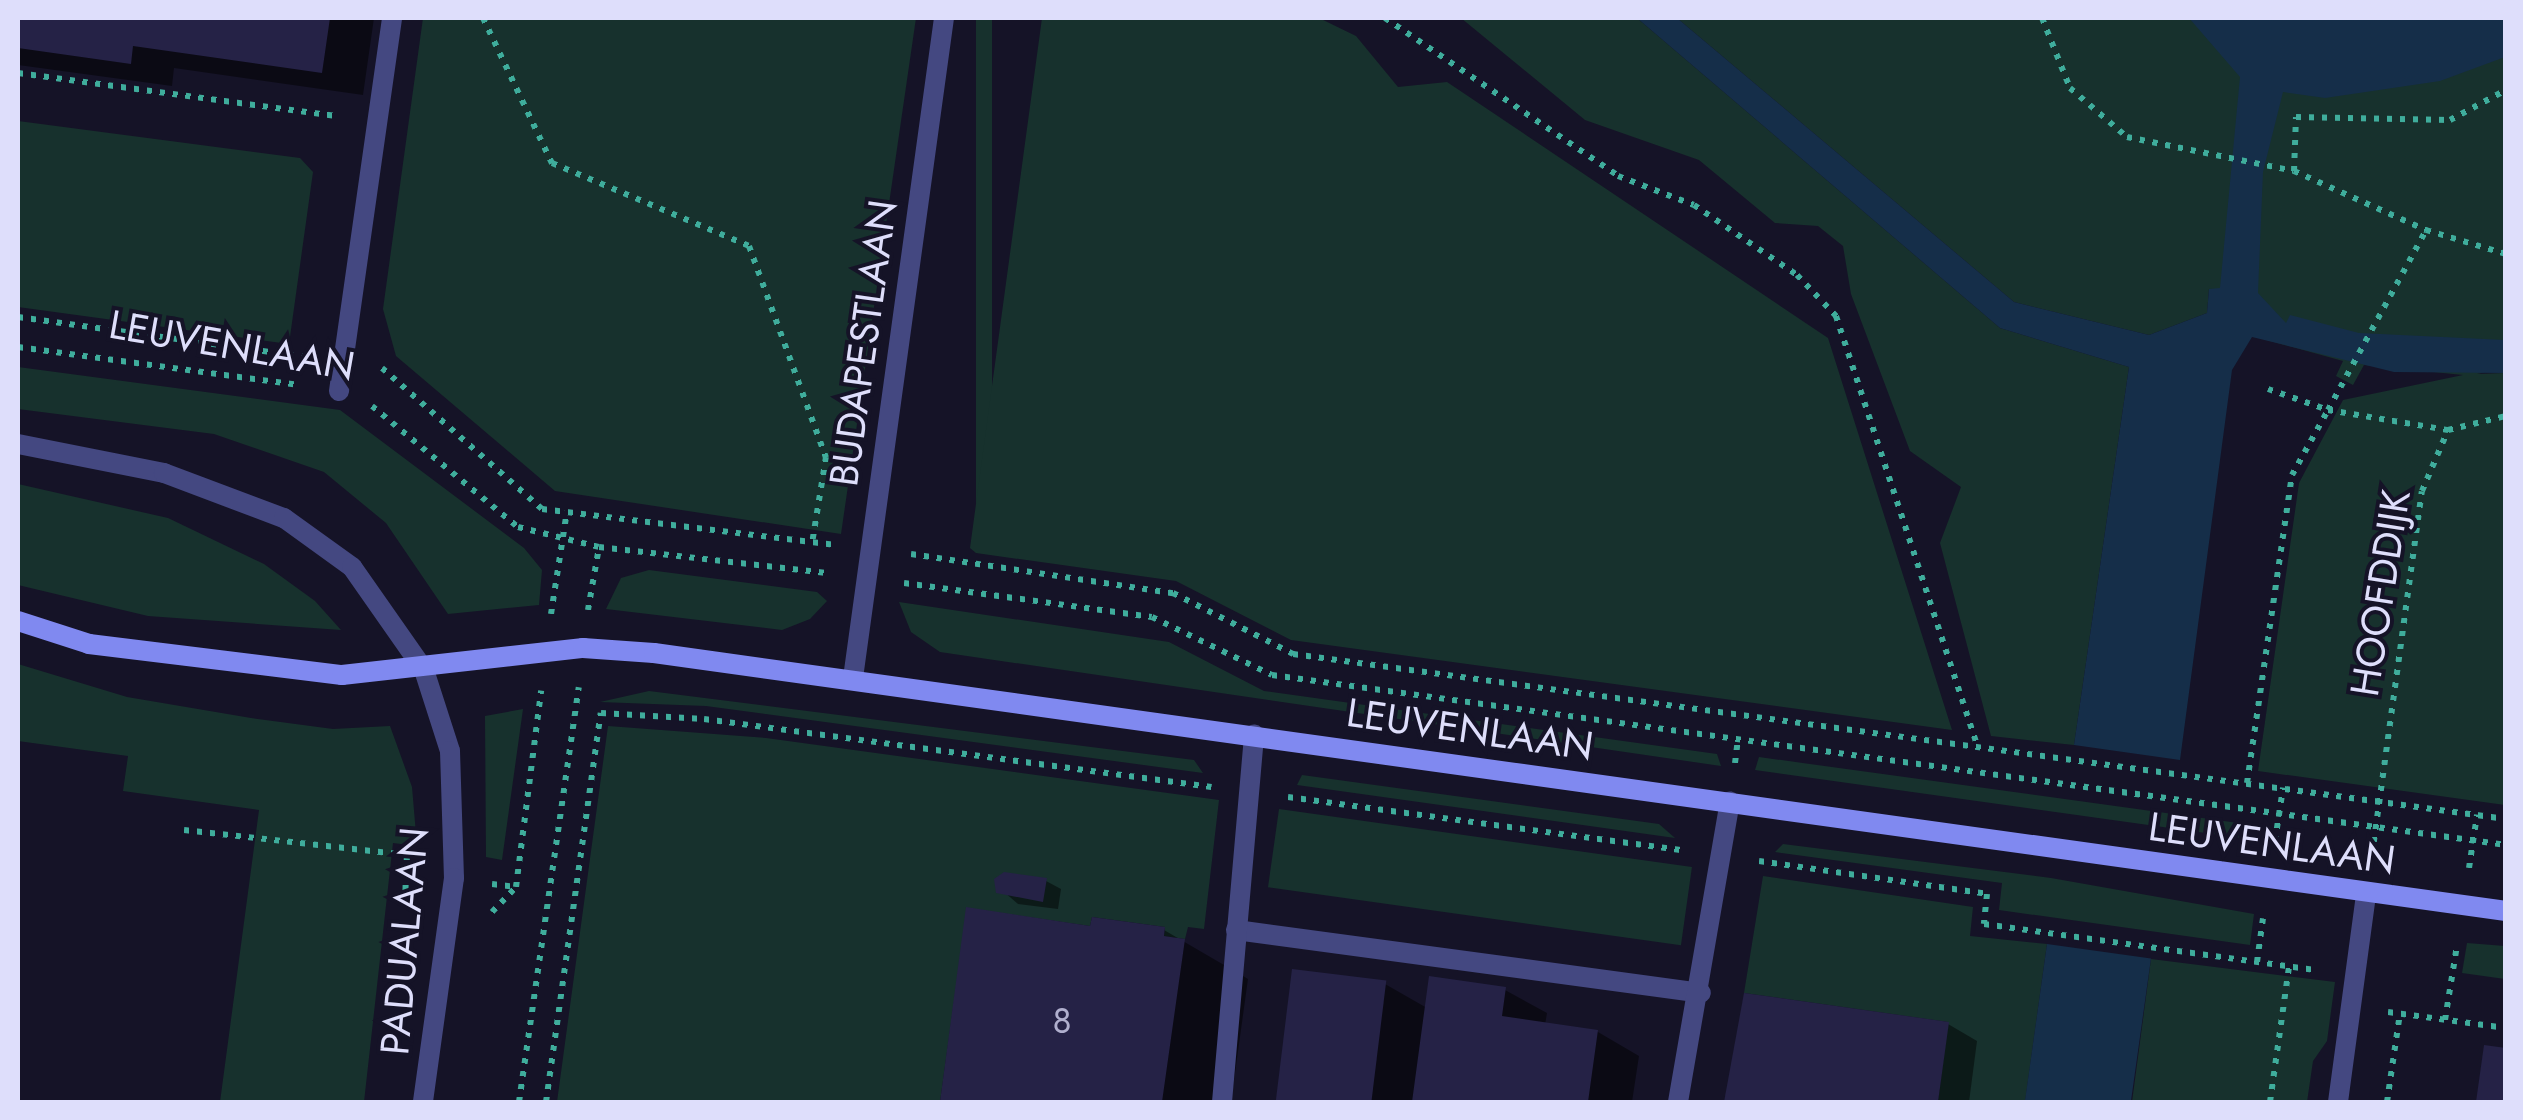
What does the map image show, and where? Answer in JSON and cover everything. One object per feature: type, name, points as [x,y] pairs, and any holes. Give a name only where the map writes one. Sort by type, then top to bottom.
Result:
[{"type":"main road","name":"LEUVENLAAN","points":[[18,621],[89,644],[303,670],[424,670],[584,648],[853,678],[2506,911]]},
{"type":"street","points":[[339,391],[392,18]]},
{"type":"street","name":"BUDAPESTLAAN","points":[[853,678],[944,18]]},
{"type":"street","points":[[18,444],[164,473],[284,518],[352,568],[424,670]]},
{"type":"street","name":"PADUALAAN","points":[[423,1102],[454,878],[450,751],[424,670]]},
{"type":"street","points":[[1222,1102],[1254,734]]},
{"type":"street","points":[[1678,1102],[1701,993],[1730,800]]},
{"type":"street","points":[[2338,1102],[2366,894]]},
{"type":"street","points":[[1236,930],[1701,993]]},
{"type":"path","points":[[482,18],[552,163],[750,246],[826,457],[812,543]]},
{"type":"path","points":[[1385,18],[1618,176],[1694,205],[1797,275],[1836,316],[1977,746]]},
{"type":"path","points":[[2042,18],[2070,88],[2127,137],[2228,161],[2294,171],[2426,230],[2506,254]]},
{"type":"path","points":[[18,74],[377,121]]},
{"type":"path","points":[[2294,171],[2296,118],[2450,120],[2506,90]]},
{"type":"path","points":[[2247,783],[2292,474],[2426,230]]},
{"type":"path","points":[[18,317],[384,368],[542,509],[870,549],[1173,594],[1293,654],[2506,819]]},
{"type":"path","name":"LEUVENLAAN","points":[[18,346],[339,391],[376,408],[518,527],[599,547],[866,578]]},
{"type":"path","points":[[2268,388],[2328,410],[2448,430],[2506,416]]},
{"type":"path","name":"HOOFDDIJK","points":[[2376,827],[2422,491],[2448,430]]},
{"type":"path","points":[[519,1102],[599,547]]},
{"type":"path","name":"LEUVENLAAN","points":[[928,586],[1152,617],[1272,675],[2506,844]]},
{"type":"path","points":[[546,1102],[601,712],[704,719],[1987,894],[1984,924],[2356,976]]},
{"type":"path","points":[[405,903],[406,874]]},
{"type":"path","points":[[492,912],[516,887]]},
{"type":"path","points":[[2270,1102],[2290,966]]},
{"type":"path","points":[[2352,1007],[2506,1028]]},
{"type":"path","points":[[2387,1102],[2400,1014]]},
{"type":"green space","points":[[423,18],[916,18],[841,534],[555,491],[396,356],[383,309]]},
{"type":"green space","points":[[976,18],[992,18],[992,544],[976,544]]},
{"type":"green space","points":[[1042,18],[1319,18],[1356,36],[1398,87],[1447,82],[1828,338],[1952,730],[1291,640],[1176,581],[976,553],[970,548]]},
{"type":"green space","points":[[1461,18],[1637,18],[2000,328],[2129,367],[2074,745],[1991,736],[1940,543],[1961,487],[1910,451],[1851,294],[1843,246],[1818,226],[1775,223],[1699,160],[1585,120]]},
{"type":"green space","points":[[1677,18],[2505,18],[2505,367],[2477,374],[2505,373],[2505,805],[2258,771],[2299,483],[2343,400],[2463,375],[2364,365],[2353,385],[2336,376],[2343,361],[2252,336],[2209,289],[2207,313],[2149,335],[2014,302]]},
{"type":"green space","points":[[18,121],[300,158],[313,172],[289,344],[18,307]]},
{"type":"green space","points":[[18,367],[340,410],[524,548],[542,570],[539,605],[448,614],[386,523],[324,472],[214,434],[18,409]]},
{"type":"green space","points":[[18,484],[168,518],[264,564],[315,601],[341,630],[148,616],[18,585]]},
{"type":"green space","points":[[649,570],[817,592],[827,601],[810,619],[782,630],[606,609],[621,578]]},
{"type":"green space","points":[[899,602],[1169,642],[1264,691],[1717,754],[1721,766],[940,652],[911,632]]},
{"type":"green space","points":[[18,664],[127,697],[251,718],[333,729],[390,726],[412,787],[417,846],[393,843],[364,1102],[220,1102],[259,810],[123,791],[128,756],[18,741]]},
{"type":"green space","points":[[649,691],[1194,760],[1203,773],[706,706],[600,702]]},
{"type":"green space","points":[[523,709],[502,860],[486,857],[485,716]]},
{"type":"green space","points":[[608,726],[766,738],[1219,800],[1204,929],[1188,927],[1185,939],[1164,936],[1165,927],[1092,917],[1090,926],[967,908],[940,1102],[557,1102]]},
{"type":"green space","points":[[1759,757],[2260,826],[2269,831],[2263,841],[1755,770]]},
{"type":"green space","points":[[1302,775],[1659,824],[1675,838],[1297,785]]},
{"type":"green space","points":[[1279,809],[1692,867],[1681,945],[1268,887]]},
{"type":"green space","points":[[1783,844],[2051,878],[2254,914],[2250,945],[1999,910],[2002,883],[1775,852]]},
{"type":"green space","points":[[1763,876],[1973,907],[1970,936],[2047,944],[2025,1102],[1938,1102],[1948,1022],[1744,993]]},
{"type":"green space","points":[[2467,943],[2505,946],[2505,979],[2462,973]]},
{"type":"green space","points":[[2151,959],[2335,982],[2327,1041],[2313,1061],[2307,1102],[2132,1102]]},
{"type":"water","points":[[1637,18],[1677,18],[2014,302],[2149,335],[2207,313],[2209,289],[2220,288],[2240,77],[2189,18],[2505,18],[2505,57],[2440,81],[2325,98],[2283,92],[2263,172],[2258,293],[2286,323],[2290,315],[2359,333],[2505,340],[2505,373],[2394,372],[2252,337],[2232,370],[2180,760],[2074,745],[2129,367],[2000,328]]},
{"type":"water","points":[[2047,944],[2151,959],[2131,1102],[2025,1102]]},
{"type":"building","points":[[18,18],[330,18],[322,73],[133,46],[131,64],[18,48]]},
{"type":"building","points":[[1004,872],[1047,878],[1043,902],[996,893],[994,879]]},
{"type":"building","points":[[966,907],[1090,926],[1092,917],[1165,927],[1164,936],[1185,939],[1162,1102],[940,1102]]},
{"type":"building","points":[[1292,969],[1386,981],[1371,1102],[1276,1102]]},
{"type":"building","points":[[1429,976],[1506,987],[1502,1016],[1598,1030],[1588,1102],[1412,1102]]},
{"type":"building","points":[[1744,993],[1949,1022],[1938,1102],[1724,1102]]},
{"type":"building","points":[[2484,1045],[2506,1048],[2506,1102],[2476,1102]]}]
